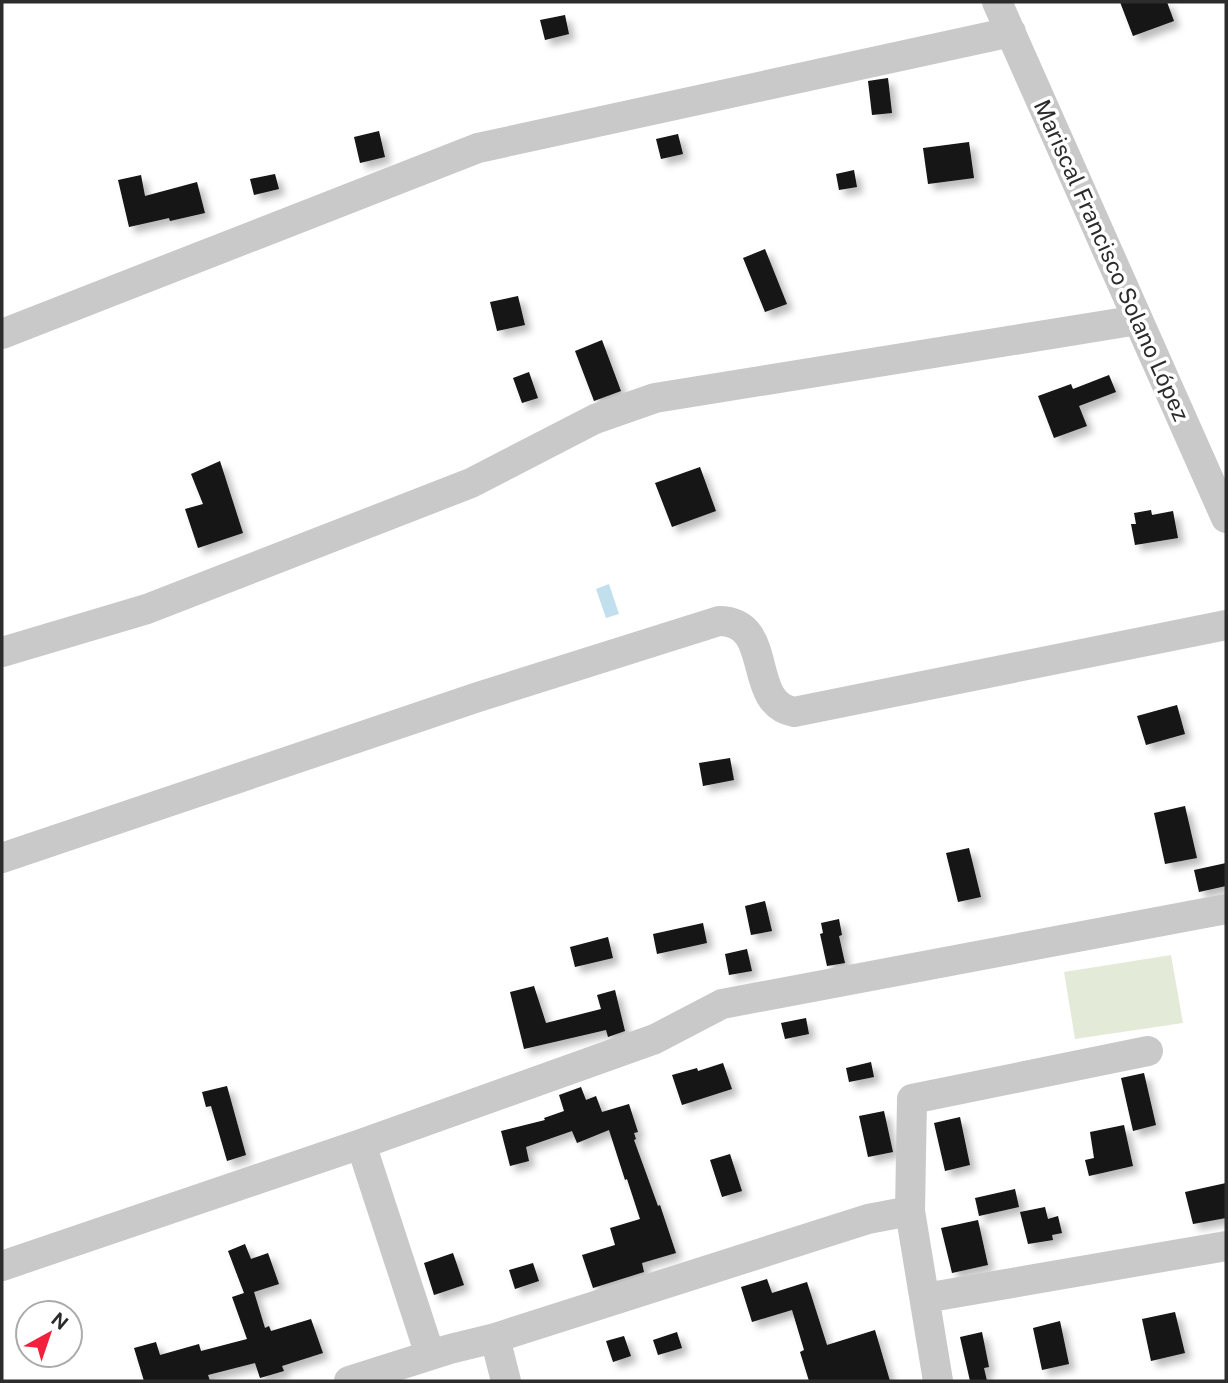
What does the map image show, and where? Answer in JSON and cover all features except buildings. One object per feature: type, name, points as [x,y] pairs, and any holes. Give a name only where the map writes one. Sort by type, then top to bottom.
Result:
[{"type":"street","name":"Mariscal Francisco Solano López","points":[[997,2],[1226,518]]},
{"type":"street","points":[[2,334],[478,148],[1011,32]]},
{"type":"street","points":[[2,652],[160,604],[471,483],[595,419],[654,398],[1138,320]]},
{"type":"street","points":[[2,858],[478,697],[719,621],[735,623],[749,634],[770,697],[780,708],[794,712],[1226,625]]},
{"type":"street","points":[[2,1266],[361,1144],[655,1040],[722,1004],[1226,909]]},
{"type":"street","points":[[938,1381],[910,1212],[912,1099],[1148,1051]]},
{"type":"street","points":[[361,1144],[430,1356]]},
{"type":"street","points":[[349,1381],[495,1338],[868,1219],[910,1212]]},
{"type":"street","points":[[925,1298],[1226,1246]]},
{"type":"street","points":[[495,1338],[506,1381]]},
{"type":"green space","points":[[1171,955],[1183,1023],[1075,1039],[1064,972]]},
{"type":"water","points":[[609,584],[619,614],[606,618],[596,589]]}]
